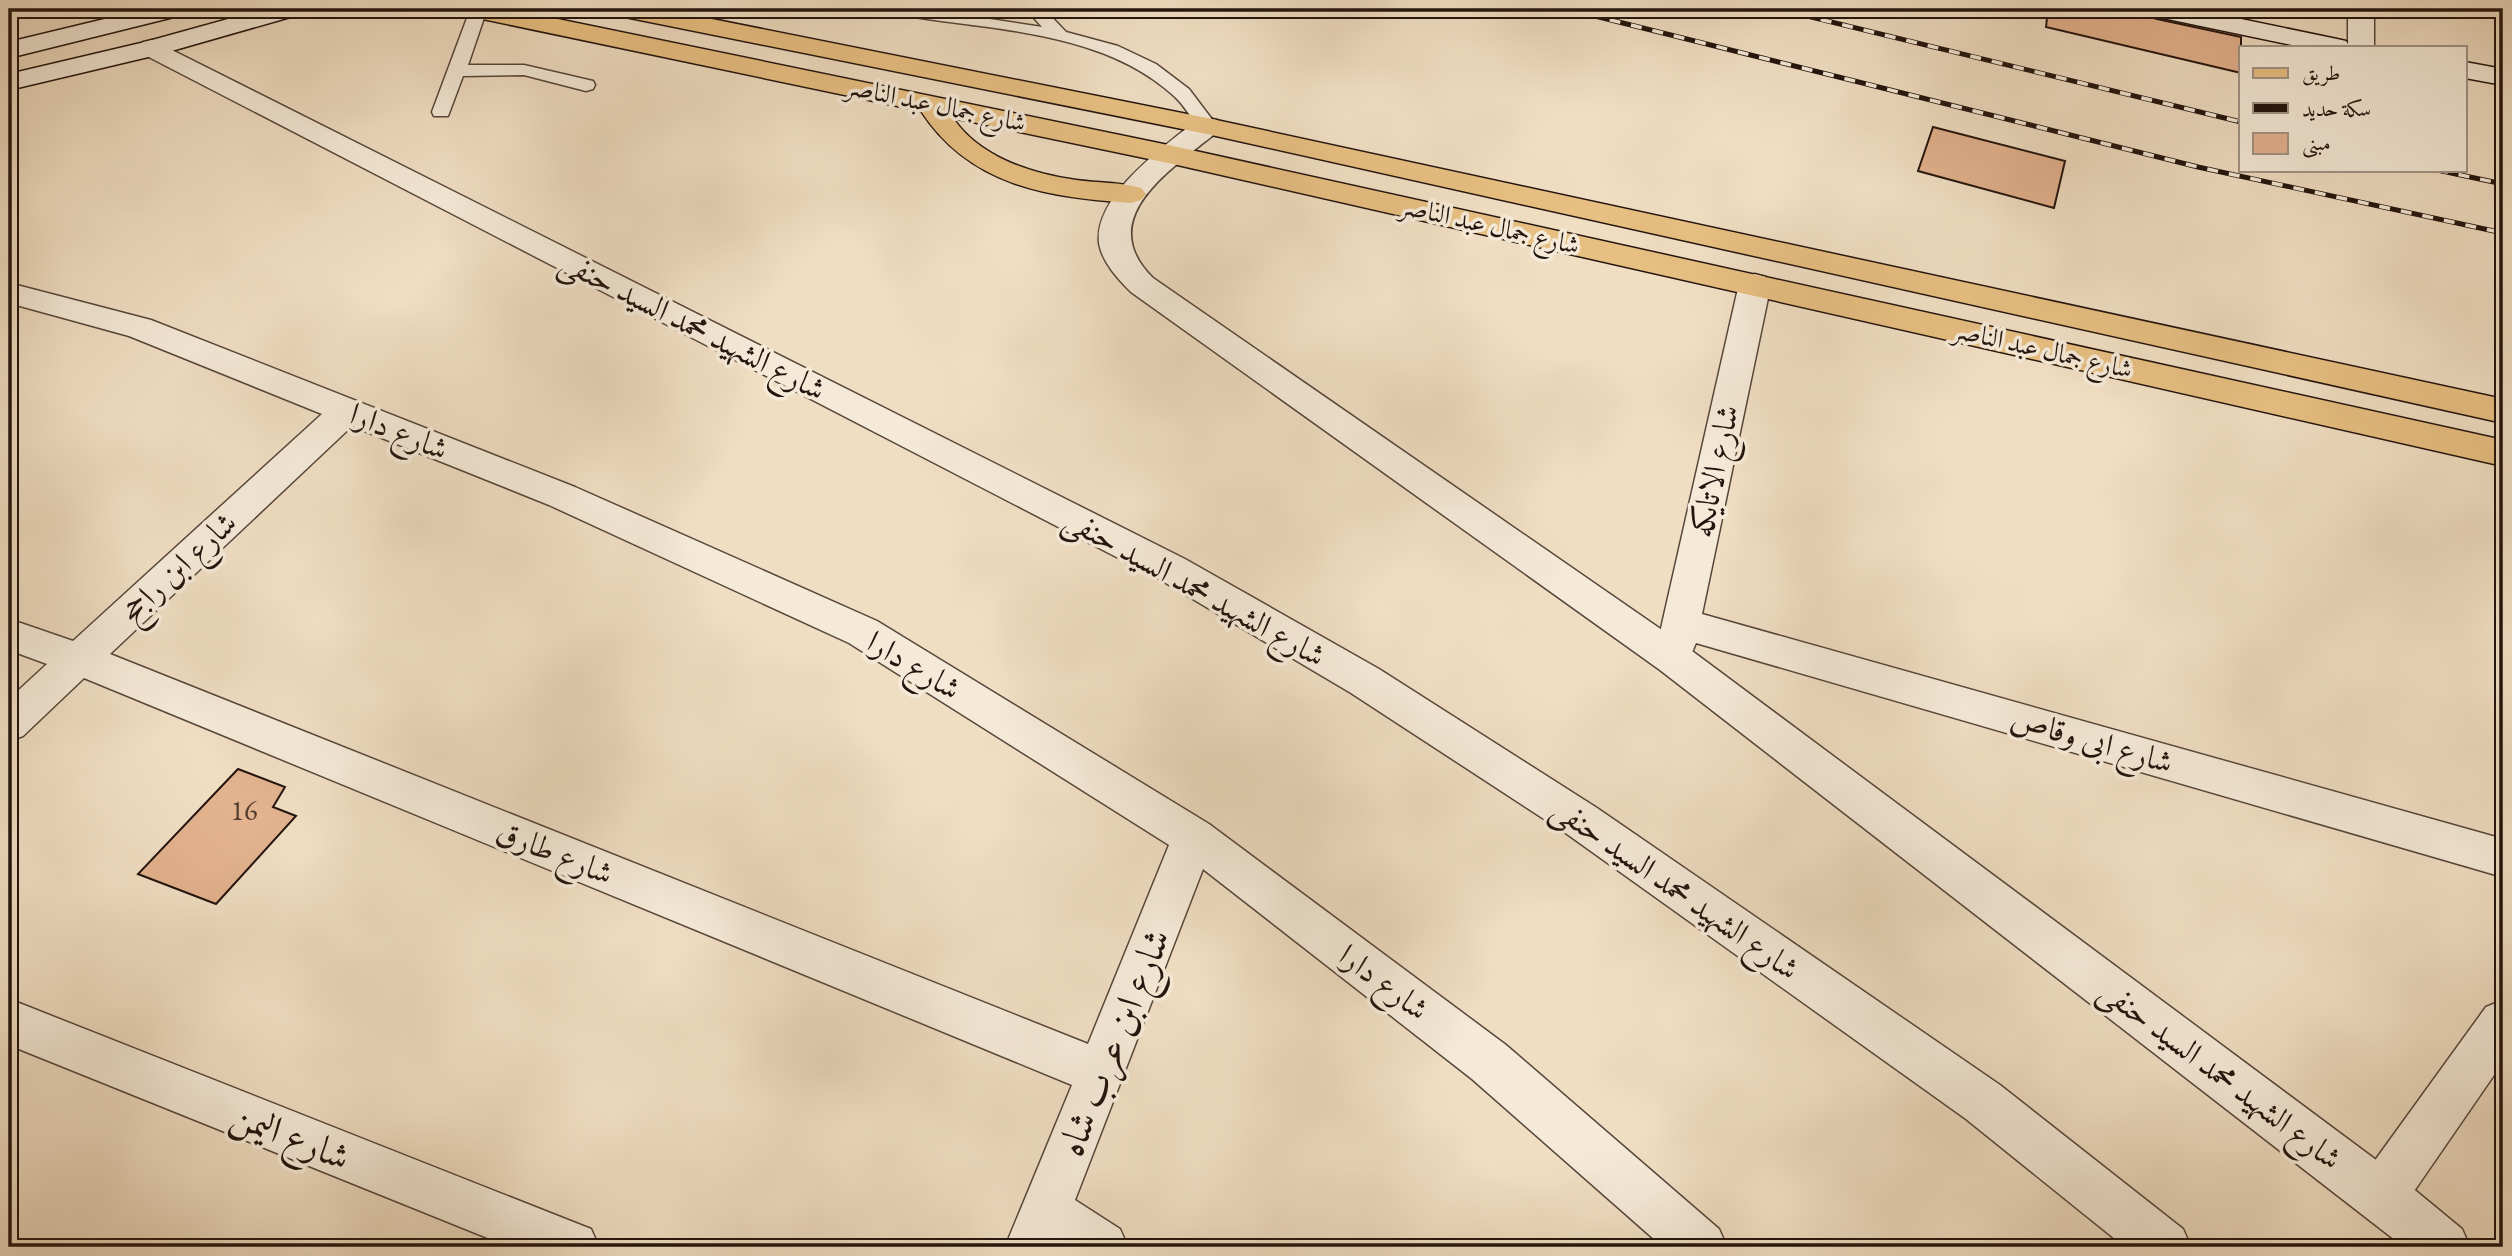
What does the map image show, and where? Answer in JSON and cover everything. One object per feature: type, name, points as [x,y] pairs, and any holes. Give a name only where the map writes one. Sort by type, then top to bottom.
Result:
[{"type":"main road","name":"شارع جمال عبد الناصر","points":[[477,9],[1173,155],[2503,453]]},
{"type":"main road","name":"شارع جمال عبد الناصر","points":[[625,9],[1207,127],[2503,411]]},
{"type":"main road","points":[[930,103],[941,124],[959,143],[984,161],[1014,175],[1051,186],[1131,194]]},
{"type":"street","points":[[9,50],[177,9]]},
{"type":"street","points":[[9,82],[152,48],[292,9]]},
{"type":"street","points":[[2158,9],[2332,46]]},
{"type":"street","points":[[2361,9],[2361,46]]},
{"type":"street","name":"شارع الشهيد محمد السيد حنفى","points":[[152,48],[1172,569],[1365,681],[1582,821],[1972,1094],[2165,1247]]},
{"type":"street","points":[[2466,71],[2503,77]]},
{"type":"street","name":"شارع الشهيد محمد السيد حنفى","points":[[1207,127],[1131,194],[1117,216],[1114,240],[1122,264],[1142,285],[1677,641],[2444,1247]]},
{"type":"street","name":"شارع الاتايكه","points":[[1677,641],[1755,284]]},
{"type":"street","name":"شارع دارا","points":[[9,293],[140,328],[347,410],[562,496],[863,632],[1194,837],[1489,1062],[1701,1247]]},
{"type":"street","name":"شارع ابن راجح","points":[[9,724],[347,410]]},
{"type":"street","name":"شارع طارق","points":[[9,634],[79,659],[1101,1073]]},
{"type":"street","name":"شارع ابى وقاص","points":[[1677,641],[2503,858]]},
{"type":"street","name":"شارع ابن عرب شاه","points":[[1038,1229],[1194,837]]},
{"type":"street","name":"شارع اليمن","points":[[9,1022],[573,1247]]},
{"type":"street","points":[[2381,1195],[2503,1023]]},
{"type":"street","points":[[1038,1229],[1102,1247]]},
{"type":"lane","points":[[441,112],[477,9]]},
{"type":"lane","points":[[894,9],[1061,37],[1118,52],[1165,76],[1183,91],[1207,127]]},
{"type":"lane","points":[[1035,9],[1061,37]]},
{"type":"lane","points":[[456,71],[524,70],[586,85]]},
{"type":"building","points":[[2048,9],[2142,9],[2147,16],[2157,19],[2241,37],[2239,73],[2046,27]]},
{"type":"building","points":[[1933,127],[2065,161],[2054,208],[1918,171]]},
{"type":"building","points":[[238,769],[285,787],[273,807],[296,816],[216,904],[138,874]]},
{"type":"railway","points":[[1567,9],[2198,167],[2503,233]]},
{"type":"railway","points":[[1778,9],[2239,122]]},
{"type":"railway","points":[[2446,172],[2503,184]]}]
